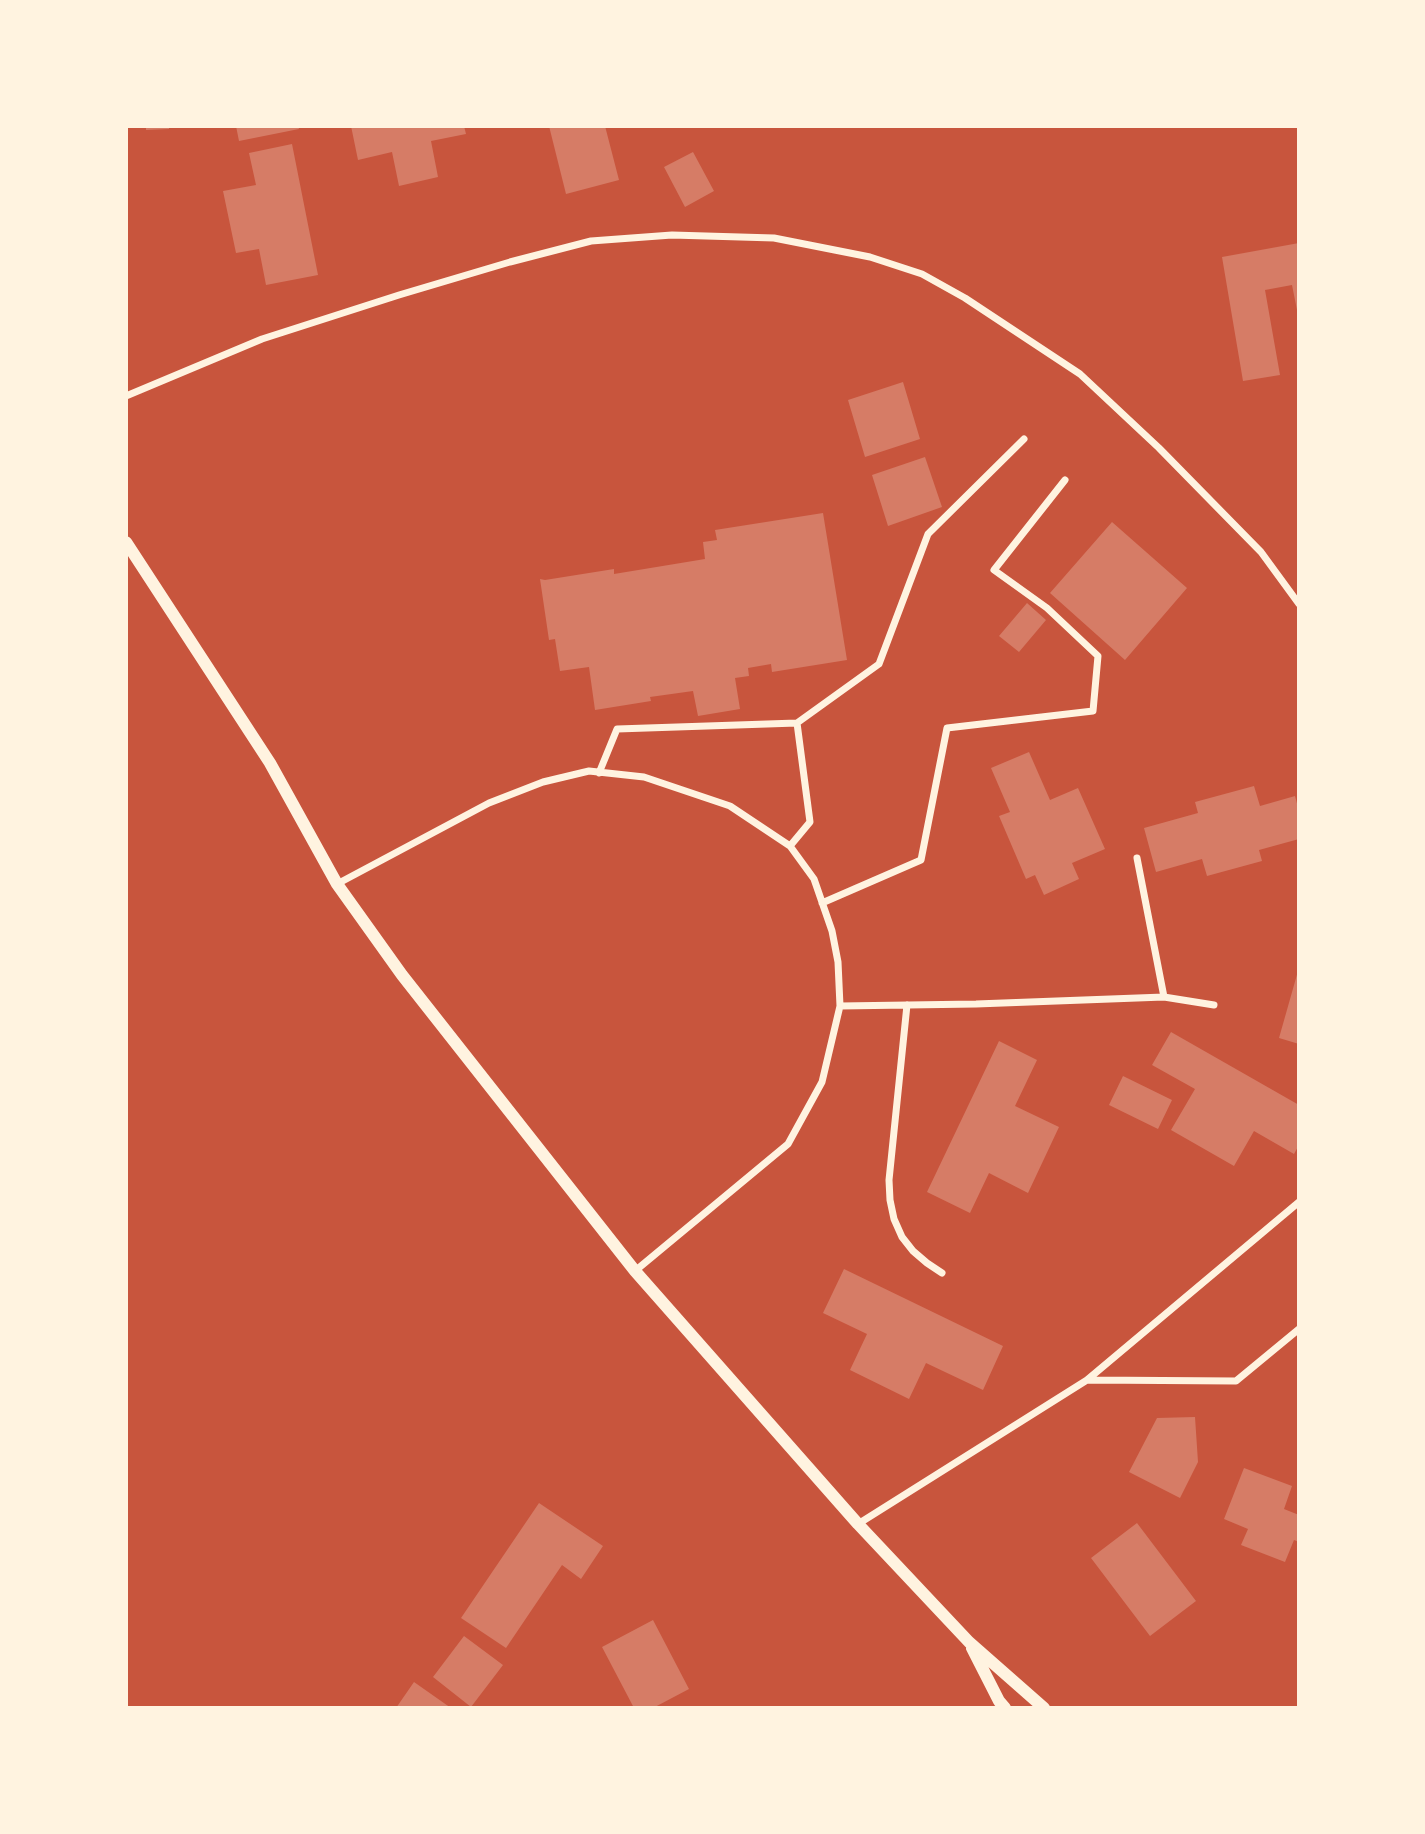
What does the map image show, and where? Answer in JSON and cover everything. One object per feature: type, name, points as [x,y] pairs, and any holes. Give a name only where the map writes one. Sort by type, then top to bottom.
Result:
[{"type":"street","points":[[126,396],[262,339],[399,295],[591,241],[672,235],[774,238],[870,257],[922,274],[965,298],[1080,374],[1159,448],[1261,552],[1299,604]]},
{"type":"street","points":[[599,773],[617,729],[797,723],[879,664],[928,534],[1024,439]]},
{"type":"street","points":[[822,903],[921,860],[947,728],[1093,711],[1098,656],[1047,608],[994,570],[1065,480]]},
{"type":"street","points":[[126,542],[270,762],[337,884],[402,975],[635,1271],[858,1524],[969,1642],[1044,1708]]},
{"type":"street","points":[[790,846],[810,822],[797,723]]},
{"type":"street","points":[[337,884],[489,803],[543,782],[589,771],[644,778],[730,806],[790,846],[814,878],[832,931],[838,961],[840,1006],[822,1082],[788,1144],[635,1271]]},
{"type":"street","points":[[1137,858],[1164,997]]},
{"type":"street","points":[[840,1006],[1164,997],[1214,1005]]},
{"type":"street","points":[[907,1005],[889,1180],[890,1200],[902,1237],[920,1257],[942,1273]]},
{"type":"street","points":[[858,1524],[1087,1380],[1299,1202]]},
{"type":"street","points":[[1087,1380],[1236,1381],[1299,1329]]},
{"type":"street","points":[[969,1642],[1004,1708]]},
{"type":"building","points":[[146,126],[169,126],[169,129],[146,130]]},
{"type":"building","points":[[236,126],[298,126],[299,129],[239,141]]},
{"type":"building","points":[[351,126],[464,126],[466,134],[431,141],[438,177],[399,186],[392,152],[358,160]]},
{"type":"building","points":[[549,126],[605,126],[619,180],[566,194]]},
{"type":"building","points":[[292,144],[318,275],[266,285],[259,249],[236,253],[223,191],[256,185],[249,153]]},
{"type":"building","points":[[693,152],[714,191],[685,207],[664,167]]},
{"type":"building","points":[[1299,243],[1299,315],[1292,285],[1265,290],[1280,375],[1243,381],[1222,257]]},
{"type":"building","points":[[903,382],[920,439],[865,457],[848,400]]},
{"type":"building","points":[[925,457],[942,507],[888,526],[872,475]]},
{"type":"building","points":[[823,513],[847,660],[772,672],[771,664],[748,668],[749,676],[735,678],[740,709],[698,716],[693,691],[650,697],[651,701],[595,710],[589,667],[560,671],[555,639],[549,640],[540,579],[614,569],[614,574],[705,559],[703,542],[717,540],[715,530]]},
{"type":"building","points":[[1112,522],[1187,588],[1125,660],[1050,593]]},
{"type":"building","points":[[1027,603],[1046,620],[1019,652],[999,636]]},
{"type":"building","points":[[1029,752],[1050,800],[1078,788],[1105,849],[1072,863],[1079,879],[1044,895],[1035,875],[1026,879],[999,816],[1010,812],[991,768]]},
{"type":"building","points":[[1254,786],[1260,806],[1295,796],[1299,811],[1299,839],[1259,850],[1262,861],[1207,876],[1202,859],[1156,872],[1144,828],[1198,813],[1195,802]]},
{"type":"building","points":[[1299,971],[1299,1044],[1279,1038]]},
{"type":"building","points":[[1171,1032],[1299,1105],[1299,1145],[1294,1154],[1254,1131],[1234,1166],[1171,1130],[1195,1089],[1152,1065]]},
{"type":"building","points":[[999,1041],[1037,1060],[1015,1106],[1059,1127],[1028,1193],[989,1173],[970,1213],[927,1192]]},
{"type":"building","points":[[1123,1076],[1172,1100],[1158,1129],[1109,1105]]},
{"type":"building","points":[[844,1269],[1003,1346],[983,1390],[926,1363],[909,1399],[850,1370],[867,1334],[823,1313]]},
{"type":"building","points":[[1195,1417],[1198,1462],[1180,1498],[1129,1472],[1157,1418]]},
{"type":"building","points":[[1244,1468],[1292,1486],[1284,1509],[1299,1515],[1299,1542],[1294,1540],[1285,1562],[1241,1545],[1248,1529],[1224,1519]]},
{"type":"building","points":[[539,1503],[603,1546],[581,1579],[562,1565],[506,1648],[461,1618]]},
{"type":"building","points":[[1137,1523],[1196,1601],[1150,1636],[1091,1558]]},
{"type":"building","points":[[653,1620],[689,1689],[653,1708],[634,1708],[602,1647]]},
{"type":"building","points":[[464,1636],[503,1665],[471,1707],[433,1677]]},
{"type":"building","points":[[414,1682],[451,1708],[396,1708]]}]
